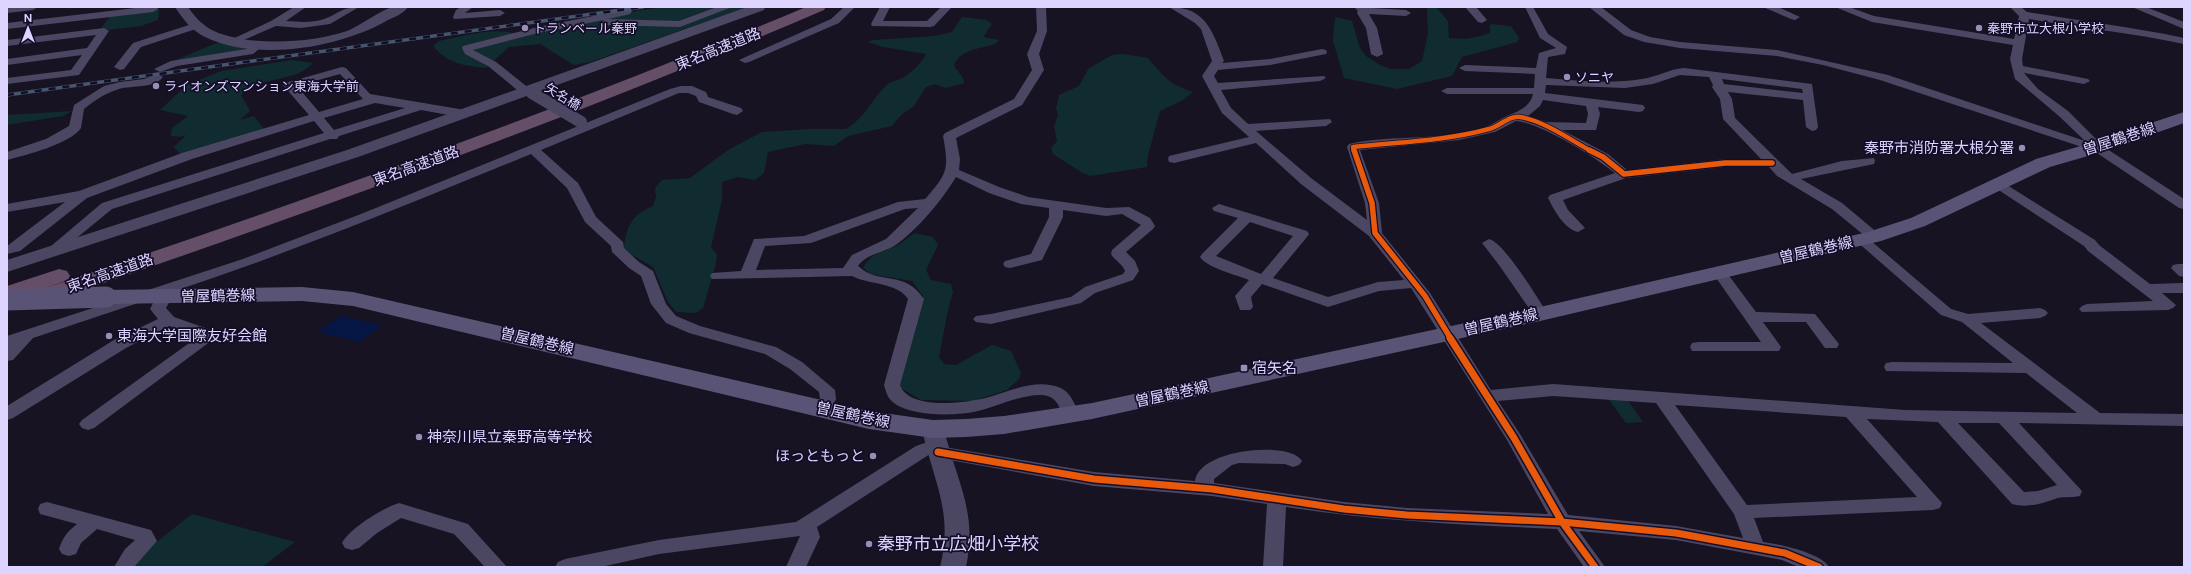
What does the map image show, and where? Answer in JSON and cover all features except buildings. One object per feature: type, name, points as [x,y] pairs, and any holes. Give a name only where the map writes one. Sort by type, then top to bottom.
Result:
[{"type":"highway","name":"東名高速道路","points":[[7,293],[288,198],[437,145],[791,7]]},
{"type":"highway","name":"東名高速道路","points":[[7,308],[384,178],[594,99],[763,18],[819,7]]},
{"type":"main road","name":"曽屋鶴巻線","points":[[7,300],[106,297],[138,298],[166,308],[302,294],[353,299],[869,420],[936,442],[1004,425],[1071,415],[1540,314],[1868,238],[1918,222],[2044,163],[2181,120]]},
{"type":"main road","name":"曽屋鶴巻線","points":[[7,308],[106,304],[138,298]]},
{"type":"street","points":[[7,21],[12,10],[33,7]]},
{"type":"street","points":[[96,16],[103,7]]},
{"type":"street","points":[[181,7],[186,18],[195,26],[233,41],[259,46],[297,44],[345,35],[366,27],[402,7]]},
{"type":"street","points":[[233,41],[275,23],[301,7]]},
{"type":"street","points":[[275,23],[301,25],[326,22],[354,7]]},
{"type":"street","points":[[468,7],[460,12],[458,18],[500,13]]},
{"type":"street","points":[[580,21],[626,12],[630,7]]},
{"type":"street","points":[[580,21],[680,24],[727,7]]},
{"type":"street","points":[[745,60],[835,21],[850,7]]},
{"type":"street","points":[[885,7],[876,24],[930,24],[947,7]]},
{"type":"street","points":[[1040,7],[1043,22],[1042,31],[1033,54],[1038,70],[1024,94],[1018,102],[949,136],[953,159],[952,172],[942,189],[927,204],[904,232],[892,241],[858,257],[852,262],[850,267],[854,272],[869,280],[898,284],[914,292],[916,299],[892,385],[894,394],[902,401],[914,406],[964,408],[977,406],[1021,392],[1044,390],[1057,393],[1068,403],[1071,415]]},
{"type":"street","points":[[1174,7],[1199,21],[1206,28],[1218,61],[1208,76],[1226,110],[1306,181],[1375,233],[1425,296],[1444,325],[1447,334],[1514,438],[1562,522],[1595,567]]},
{"type":"street","points":[[1470,7],[1482,20]]},
{"type":"street","points":[[1594,7],[1603,12],[1623,30],[1642,38],[1692,46],[1782,53],[1858,71],[1904,84],[2095,147]]},
{"type":"street","points":[[1768,7],[1795,17]]},
{"type":"street","points":[[1840,7],[1872,19],[2019,43]]},
{"type":"street","points":[[2015,7],[2024,15],[2099,28],[2152,34],[2184,40]]},
{"type":"street","points":[[2140,8],[2160,7]]},
{"type":"street","points":[[1520,117],[1536,104],[1540,85],[1543,55],[1549,52],[1561,52],[1562,47],[1544,36],[1530,8]]},
{"type":"street","points":[[2140,8],[2184,26]]},
{"type":"street","points":[[7,26],[153,9]]},
{"type":"street","points":[[1377,54],[1373,42],[1372,24],[1362,13],[1361,9],[1405,14]]},
{"type":"street","points":[[2024,15],[2016,59],[2019,77],[2034,91],[2064,114],[2095,147],[2184,205]]},
{"type":"street","points":[[7,266],[256,186],[529,93],[611,59],[763,18]]},
{"type":"street","name":"矢名橋","points":[[580,21],[467,48],[469,52],[498,68],[529,93],[584,124]]},
{"type":"street","points":[[120,67],[136,45],[195,26]]},
{"type":"street","points":[[7,43],[104,31],[75,73],[7,81]]},
{"type":"street","points":[[7,156],[35,149],[68,133],[75,128],[76,112],[78,108],[101,91],[121,85],[151,80],[158,73],[175,63],[249,52],[259,46]]},
{"type":"street","points":[[7,62],[89,51]]},
{"type":"street","points":[[1215,67],[1270,62],[1322,52]]},
{"type":"street","points":[[1465,68],[1501,71],[1591,104],[1639,108]]},
{"type":"street","points":[[2018,69],[2063,80],[2084,81]]},
{"type":"street","points":[[333,136],[289,85],[342,70],[366,96],[375,99],[465,114]]},
{"type":"street","points":[[1447,91],[1540,85],[1585,85],[1653,81],[1674,72],[1703,72],[1714,75],[1808,86],[1812,127]]},
{"type":"street","points":[[1714,75],[1718,87],[1726,99],[1729,119],[1772,163],[1790,178],[1837,206],[1868,238],[1946,312],[1967,319],[2096,419]]},
{"type":"street","points":[[1214,87],[1320,78]]},
{"type":"street","points":[[1718,87],[1808,97]]},
{"type":"street","points":[[7,341],[248,262],[366,217],[532,148],[584,124],[681,89],[698,92],[702,94],[703,99],[737,111]]},
{"type":"street","points":[[7,208],[82,194],[177,160],[375,99]]},
{"type":"street","points":[[1545,126],[1592,127],[1594,114],[1591,104]]},
{"type":"street","points":[[51,252],[107,206],[333,136],[422,106]]},
{"type":"street","points":[[1375,233],[1372,203],[1353,147],[1459,136],[1491,129],[1514,117],[1520,117],[1545,126],[1604,157],[1624,174]]},
{"type":"street","points":[[1245,128],[1326,122]]},
{"type":"street","points":[[1174,159],[1258,139]]},
{"type":"street","points":[[532,148],[573,186],[590,220],[618,245],[617,249],[634,265],[648,274],[653,293],[664,314],[678,323],[733,341],[761,347],[796,365],[827,390],[828,399],[823,409]]},
{"type":"street","points":[[177,160],[191,180]]},
{"type":"street","points":[[1790,178],[1842,165],[1869,161]]},
{"type":"street","points":[[1578,228],[1562,212],[1555,198],[1624,174],[1725,163],[1772,163]]},
{"type":"street","points":[[952,172],[961,174],[994,190],[1026,201],[1106,212],[1124,210],[1145,221],[1148,226],[1119,250],[1118,254],[1130,264],[1132,271],[1128,277],[1090,290],[1076,300],[981,320]]},
{"type":"street","points":[[1998,184],[2090,243],[2093,248],[2168,305],[2087,309]]},
{"type":"street","points":[[7,250],[15,248],[82,194]]},
{"type":"street","points":[[747,275],[759,242],[806,240],[903,205],[927,204]]},
{"type":"street","points":[[1010,264],[1037,257],[1056,217],[1056,205]]},
{"type":"street","points":[[1219,208],[1302,234],[1261,279],[1243,296],[1245,307]]},
{"type":"street","points":[[1247,217],[1207,258],[1261,279],[1328,302],[1378,287],[1414,284]]},
{"type":"street","points":[[1489,243],[1505,262],[1540,314]]},
{"type":"street","points":[[2184,268],[2178,268],[2184,273]]},
{"type":"street","points":[[717,276],[854,272]]},
{"type":"street","points":[[1698,347],[1772,347],[1719,272]]},
{"type":"street","points":[[2145,288],[2184,288]]},
{"type":"street","points":[[7,414],[120,344],[166,308],[211,335],[88,424]]},
{"type":"street","points":[[1967,319],[2040,313]]},
{"type":"street","points":[[1752,317],[1810,317],[1831,344]]},
{"type":"street","points":[[7,356],[26,335]]},
{"type":"street","points":[[1892,367],[2030,368]]},
{"type":"street","points":[[1486,396],[1553,390],[1905,416],[2184,420]]},
{"type":"street","points":[[1662,399],[1742,512],[1753,538],[1754,546]]},
{"type":"street","points":[[1742,512],[1933,503],[1850,412]]},
{"type":"street","points":[[1942,416],[2019,500],[2041,498],[2052,492],[2073,491],[2003,417]]},
{"type":"street","points":[[936,442],[953,494],[960,532],[953,567]]},
{"type":"street","points":[[565,567],[659,547],[800,529],[936,442],[1094,479],[1204,489],[1407,515],[1562,522],[1676,533],[1754,546],[1785,553],[1819,567]]},
{"type":"street","points":[[1204,489],[1206,476],[1226,461],[1232,459],[1239,457],[1288,458],[1293,461]]},
{"type":"street","points":[[1273,567],[1277,499]]},
{"type":"street","points":[[47,508],[144,535],[147,541],[132,554],[124,567]]},
{"type":"street","points":[[352,543],[370,528],[399,510],[461,529],[498,567]]},
{"type":"street","points":[[69,549],[72,539],[94,521]]},
{"type":"street","points":[[796,567],[810,537],[807,524]]},
{"type":"green space","points":[[665,7],[748,7],[590,62],[574,65],[540,44],[509,47],[486,68],[456,63],[438,52],[433,46],[439,41],[481,32],[503,31],[523,36],[641,10]]},
{"type":"green space","points":[[1427,7],[1436,7],[1448,21],[1449,38],[1470,38],[1490,33],[1490,24],[1511,26],[1519,38],[1517,42],[1462,57],[1452,76],[1397,89],[1344,78],[1333,41],[1335,17],[1352,21],[1360,48],[1366,56],[1382,66],[1391,69],[1409,69],[1422,61],[1428,34]]},
{"type":"green space","points":[[159,9],[158,20],[141,26],[99,31],[111,15]]},
{"type":"green space","points":[[962,17],[986,20],[992,24],[983,37],[999,40],[995,44],[965,53],[956,61],[954,66],[963,78],[964,83],[946,88],[935,84],[926,87],[914,106],[901,115],[892,126],[848,136],[834,146],[805,144],[768,152],[764,173],[755,180],[738,177],[722,182],[722,200],[711,247],[717,255],[716,263],[703,308],[696,313],[676,312],[668,302],[653,267],[624,250],[626,235],[631,223],[640,213],[653,206],[656,197],[655,188],[662,180],[690,178],[728,150],[762,132],[810,129],[846,129],[863,114],[887,85],[911,72],[919,65],[926,54],[883,47],[868,42],[873,40],[934,36],[952,32]]},
{"type":"green space","points":[[219,42],[245,48],[243,52],[171,62]]},
{"type":"green space","points":[[1123,54],[1148,58],[1172,83],[1193,92],[1183,100],[1160,111],[1148,155],[1147,167],[1090,176],[1053,154],[1051,148],[1057,141],[1054,126],[1058,115],[1056,108],[1059,95],[1079,86],[1088,69],[1112,55]]},
{"type":"green space","points":[[292,60],[313,63],[303,71],[253,87],[246,90],[241,95],[250,111],[240,120],[254,116],[265,130],[181,155],[174,147],[186,135],[179,137],[171,136],[172,128],[188,116],[160,110],[187,85],[221,71]]},
{"type":"green space","points":[[72,111],[63,116],[7,125],[7,115]]},
{"type":"green space","points":[[915,233],[933,237],[938,245],[926,270],[931,280],[951,284],[953,292],[939,357],[944,364],[956,365],[992,345],[1011,351],[1021,373],[1019,379],[1007,390],[973,401],[921,400],[899,387],[923,296],[912,281],[870,274],[863,267],[872,256],[898,245]]},
{"type":"green space","points":[[1606,396],[1627,399],[1643,422],[1626,423]]},
{"type":"green space","points":[[192,514],[295,542],[262,567],[133,567],[140,555]]},
{"type":"water","points":[[341,316],[382,325],[360,342],[318,332]]},
{"type":"railway","points":[[7,95],[643,7]]},
{"type":"cycle path","points":[[1595,567],[1562,522],[1514,438],[1486,396],[1425,296],[1375,233],[1372,203],[1353,147],[1459,136],[1491,129],[1514,117],[1520,117],[1545,126],[1603,157],[1624,174],[1725,163],[1772,163]]},
{"type":"cycle path","points":[[938,452],[1094,479],[1212,489],[1344,509],[1407,515],[1562,522],[1676,533],[1785,553],[1819,567]]},
{"type":"place","name":"トランベール秦野","points":[[525,28]]},
{"type":"place","name":"秦野市立大根小学校","points":[[1979,28]]},
{"type":"place","name":"ソニヤ","points":[[1567,77]]},
{"type":"place","name":"ライオンズマンション東海大学前","points":[[156,86]]},
{"type":"place","name":"秦野市消防署大根分署","points":[[2022,148]]},
{"type":"place","name":"東海大学国際友好会館","points":[[109,336]]},
{"type":"place","name":"宿矢名","points":[[1244,368]]},
{"type":"place","name":"神奈川県立秦野高等学校","points":[[419,437]]},
{"type":"place","name":"ほっともっと","points":[[873,456]]},
{"type":"place","name":"秦野市立広畑小学校","points":[[869,544]]}]
